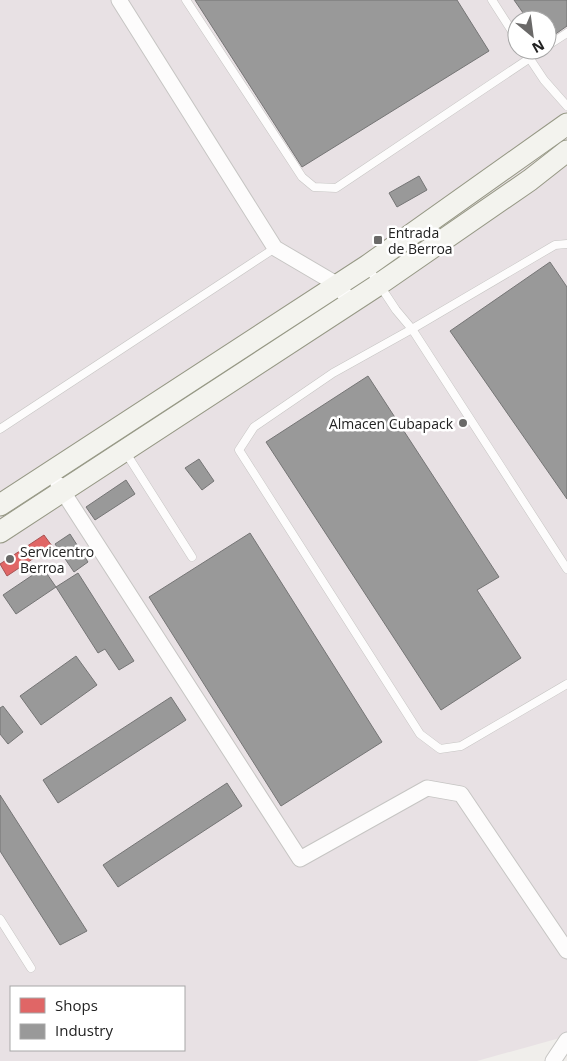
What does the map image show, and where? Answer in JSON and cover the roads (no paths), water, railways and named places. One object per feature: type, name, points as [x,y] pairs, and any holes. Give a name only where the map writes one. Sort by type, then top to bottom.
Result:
[{"type":"street","points":[[120,0],[275,248],[338,284],[350,302]]},
{"type":"street","points":[[0,505],[366,266],[567,124]]},
{"type":"street","points":[[0,532],[378,285],[530,180],[567,151]]},
{"type":"street","points":[[50,473],[300,859],[427,788],[461,794],[567,951]]},
{"type":"street","points":[[553,1061],[567,1040]]},
{"type":"lane","points":[[186,0],[302,178],[314,187],[336,188],[526,60]]},
{"type":"lane","points":[[492,0],[507,23]]},
{"type":"lane","points":[[530,60],[544,80],[567,106]]},
{"type":"lane","points":[[567,244],[555,245],[333,373],[254,427],[239,450],[420,734],[440,749],[460,746],[567,684]]},
{"type":"lane","points":[[0,429],[275,248]]},
{"type":"lane","points":[[366,266],[396,310],[412,329],[567,569]]},
{"type":"lane","points":[[125,451],[192,557]]},
{"type":"lane","points":[[0,919],[32,968]]},
{"type":"place","name":"Entrada de Berroa","points":[[378,240]]},
{"type":"place","name":"Almacen Cubapack","points":[[463,423]]},
{"type":"place","name":"Servicentro Berroa","points":[[10,559]]}]
